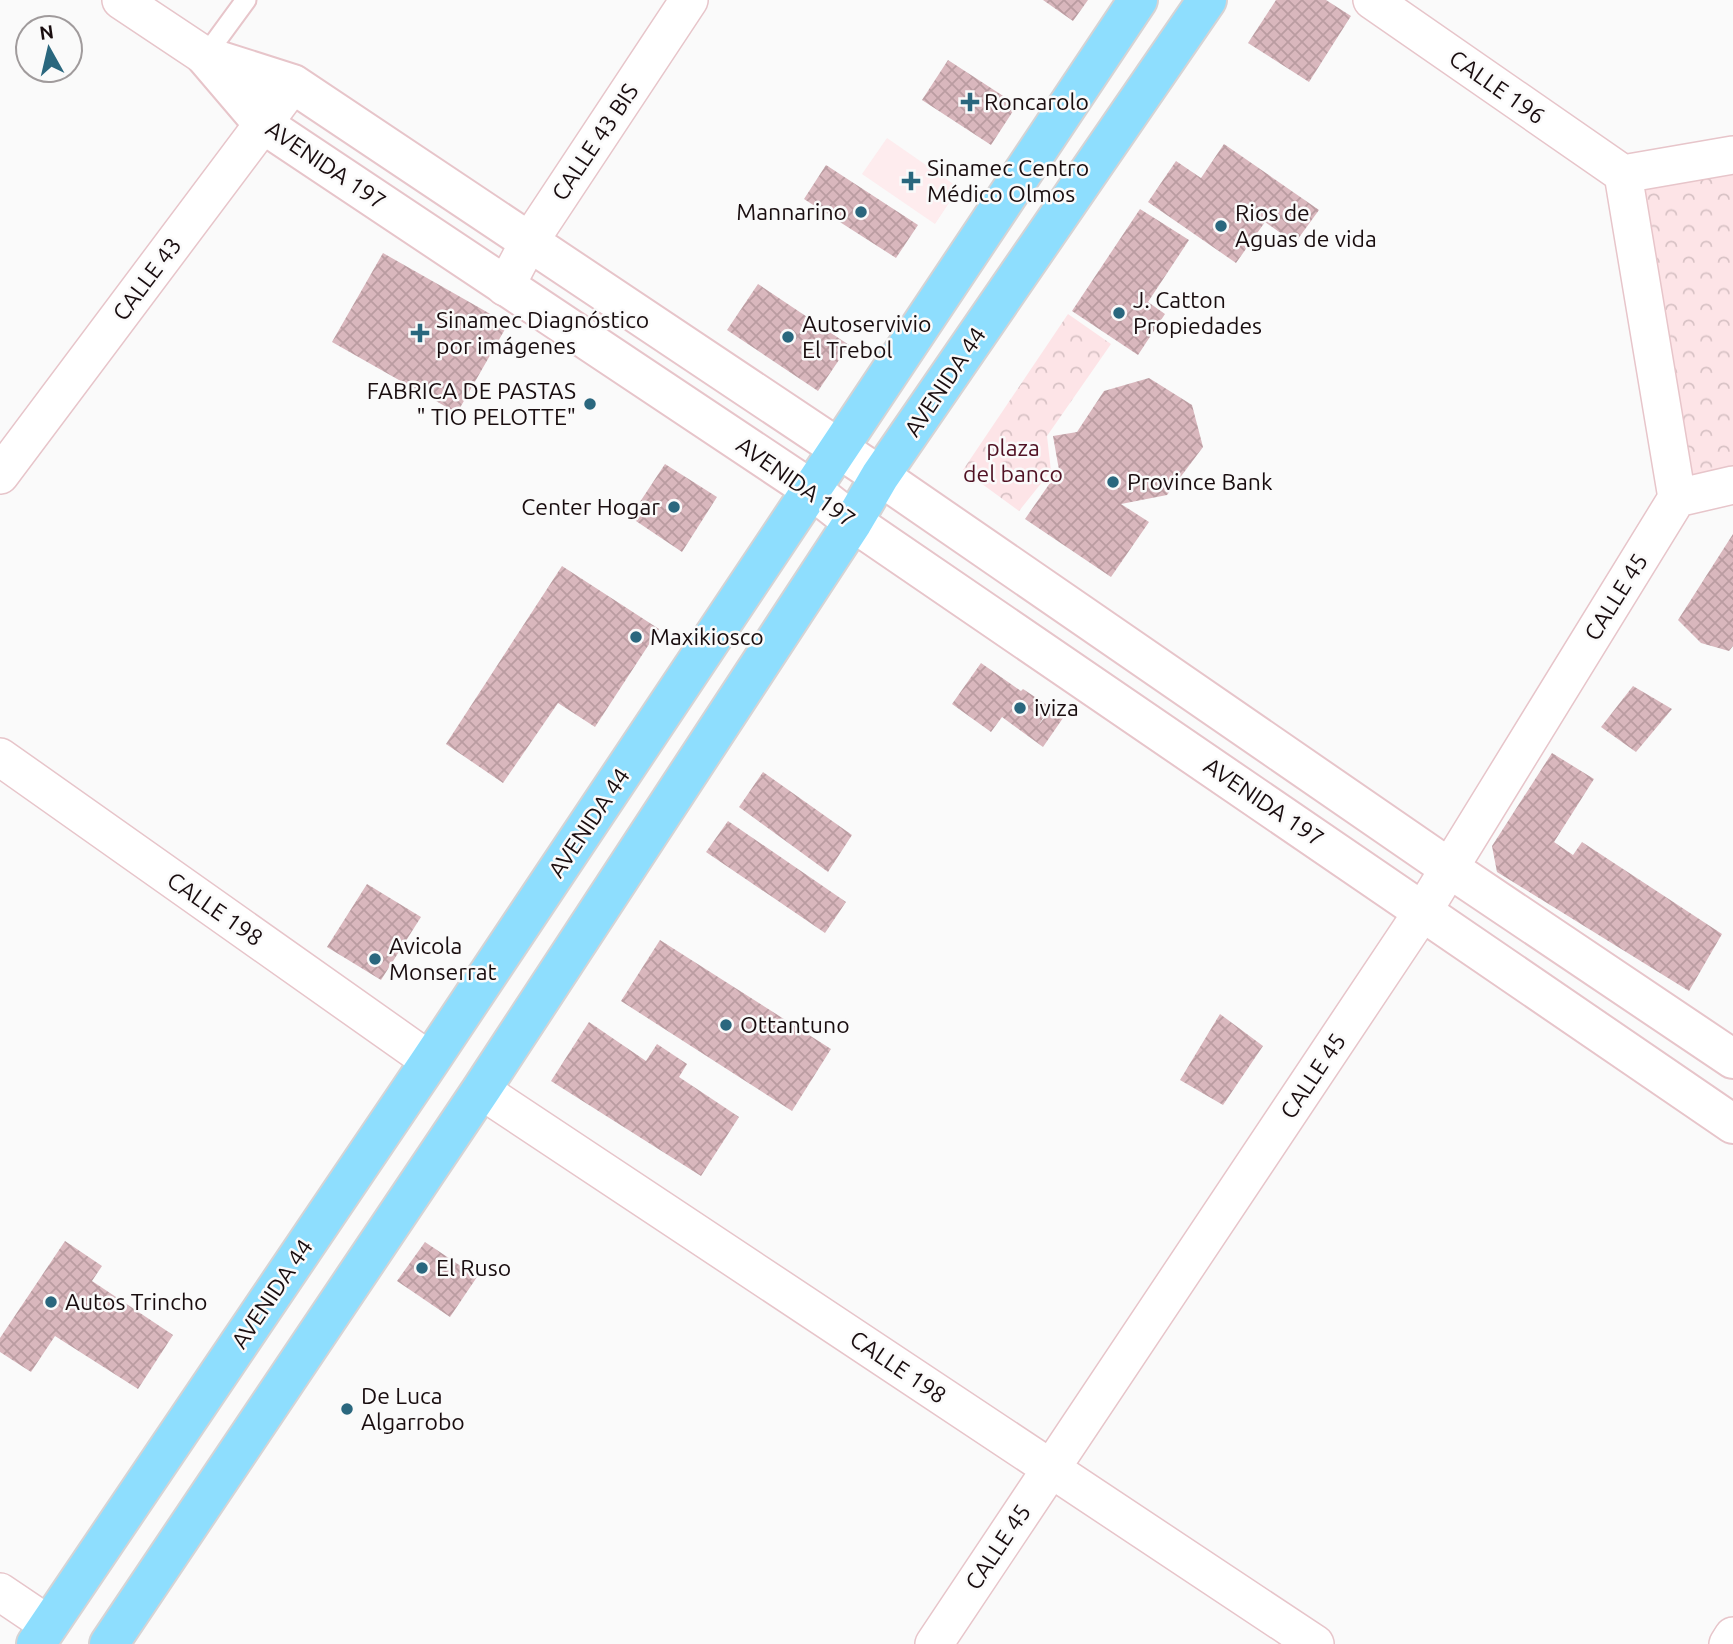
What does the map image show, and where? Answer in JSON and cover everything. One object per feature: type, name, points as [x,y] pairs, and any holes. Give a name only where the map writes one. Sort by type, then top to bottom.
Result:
[{"type":"highway","name":"AVENIDA 44","points":[[42,1634],[430,1060],[1138,0]]},
{"type":"highway","name":"AVENIDA 44","points":[[109,1644],[481,1090],[853,522],[880,476],[1207,0]]},
{"type":"street","points":[[121,0],[205,56],[293,83],[880,476],[1448,868],[1733,1059]]},
{"type":"street","name":"CALLE 43 BIS","points":[[505,287],[528,242],[689,0]]},
{"type":"street","name":"CALLE 196","points":[[1372,0],[1623,174]]},
{"type":"street","name":"AVENIDA 197","points":[[205,56],[263,124],[812,490],[853,522],[1733,1124]]},
{"type":"street","name":"CALLE 43","points":[[0,475],[293,83]]},
{"type":"street","points":[[1733,155],[1623,174],[1677,498],[1733,485]]},
{"type":"street","name":"CALLE 45","points":[[934,1644],[1423,911],[1677,498]]},
{"type":"street","name":"CALLE 198","points":[[0,757],[430,1060]]},
{"type":"street","name":"CALLE 198","points":[[481,1090],[1315,1644]]},
{"type":"street","points":[[0,1592],[42,1634]]},
{"type":"street","points":[[1728,1644],[1733,1636]]},
{"type":"lane","points":[[205,56],[246,0]]},
{"type":"shaded area","name":"Sinamec Centro Médico Olmos","points":[[887,138],[959,188],[935,224],[862,174]]},
{"type":"green space","points":[[1733,165],[1733,469],[1686,479],[1636,181]]},
{"type":"green space","name":"plaza del banco","points":[[1068,314],[1111,344],[1047,436],[1051,471],[1019,511],[963,470]]},
{"type":"building","points":[[1043,0],[1088,0],[1073,21]]},
{"type":"building","points":[[1276,0],[1326,0],[1351,16],[1309,82],[1248,43]]},
{"type":"building","name":"Roncarolo","points":[[948,60],[1017,105],[991,145],[922,100]]},
{"type":"building","points":[[1224,144],[1319,210],[1295,243],[1265,222],[1236,263],[1148,202],[1176,161],[1201,178]]},
{"type":"building","name":"Mannarino","points":[[826,165],[918,225],[896,258],[804,199]]},
{"type":"building","points":[[1140,209],[1189,240],[1148,302],[1165,314],[1138,355],[1072,311]]},
{"type":"building","name":"Sinamec Diagnóstico por imágenes","points":[[383,253],[508,324],[457,413],[332,342]]},
{"type":"building","name":"Autoservivio El Trebol","points":[[758,284],[849,345],[818,391],[727,330]]},
{"type":"building","name":"Province Bank","points":[[1149,378],[1192,405],[1203,447],[1167,495],[1121,504],[1149,522],[1111,577],[1025,519],[1059,470],[1053,436],[1077,432],[1104,391]]},
{"type":"building","name":"Center Hogar","points":[[665,464],[717,497],[682,552],[630,517]]},
{"type":"building","points":[[1733,534],[1733,646],[1729,651],[1701,643],[1678,620]]},
{"type":"building","points":[[562,566],[659,629],[595,727],[558,703],[503,783],[446,744]]},
{"type":"building","points":[[981,663],[1021,691],[1023,689],[1050,707],[1038,726],[1051,709],[1063,718],[1043,747],[1002,717],[991,732],[952,704]]},
{"type":"building","points":[[1633,686],[1672,709],[1636,752],[1601,727]]},
{"type":"building","points":[[1552,753],[1594,779],[1554,842],[1573,855],[1582,842],[1722,934],[1689,991],[1497,872],[1492,846]]},
{"type":"building","points":[[763,772],[852,835],[828,872],[739,807]]},
{"type":"building","points":[[728,821],[846,902],[825,933],[706,852]]},
{"type":"building","points":[[367,884],[421,917],[381,980],[327,947]]},
{"type":"building","name":"Ottantuno","points":[[660,940],[831,1049],[792,1111],[621,1001]]},
{"type":"building","points":[[1220,1014],[1263,1046],[1223,1105],[1180,1080]]},
{"type":"building","points":[[589,1022],[646,1061],[657,1044],[687,1064],[679,1077],[739,1117],[701,1176],[551,1081]]},
{"type":"building","points":[[65,1241],[102,1266],[92,1281],[173,1335],[138,1389],[55,1336],[31,1372],[0,1352],[0,1338]]},
{"type":"building","points":[[425,1242],[477,1277],[450,1317],[397,1281]]},
{"type":"place","name":"Roncarolo","points":[[970,102]]},
{"type":"place","name":"Sinamec Centro Médico Olmos","points":[[911,181]]},
{"type":"place","name":"Mannarino","points":[[861,212]]},
{"type":"place","name":"Rios de Aguas de vida","points":[[1221,226]]},
{"type":"place","name":"J. Catton Propiedades","points":[[1119,313]]},
{"type":"place","name":"Sinamec Diagnóstico por imágenes","points":[[420,333]]},
{"type":"place","name":"Autoservivio El Trebol","points":[[788,337]]},
{"type":"place","name":"FABRICA DE PASTAS \" TIO PELOTTE\"","points":[[590,404]]},
{"type":"place","name":"Province Bank","points":[[1113,482]]},
{"type":"place","name":"Center Hogar","points":[[674,507]]},
{"type":"place","name":"Maxikiosco","points":[[636,637]]},
{"type":"place","name":"iviza","points":[[1020,708]]},
{"type":"place","name":"Avicola Monserrat","points":[[375,959]]},
{"type":"place","name":"Ottantuno","points":[[726,1025]]},
{"type":"place","name":"El Ruso","points":[[422,1268]]},
{"type":"place","name":"Autos Trincho","points":[[51,1302]]},
{"type":"place","name":"De Luca Algarrobo","points":[[347,1409]]}]
